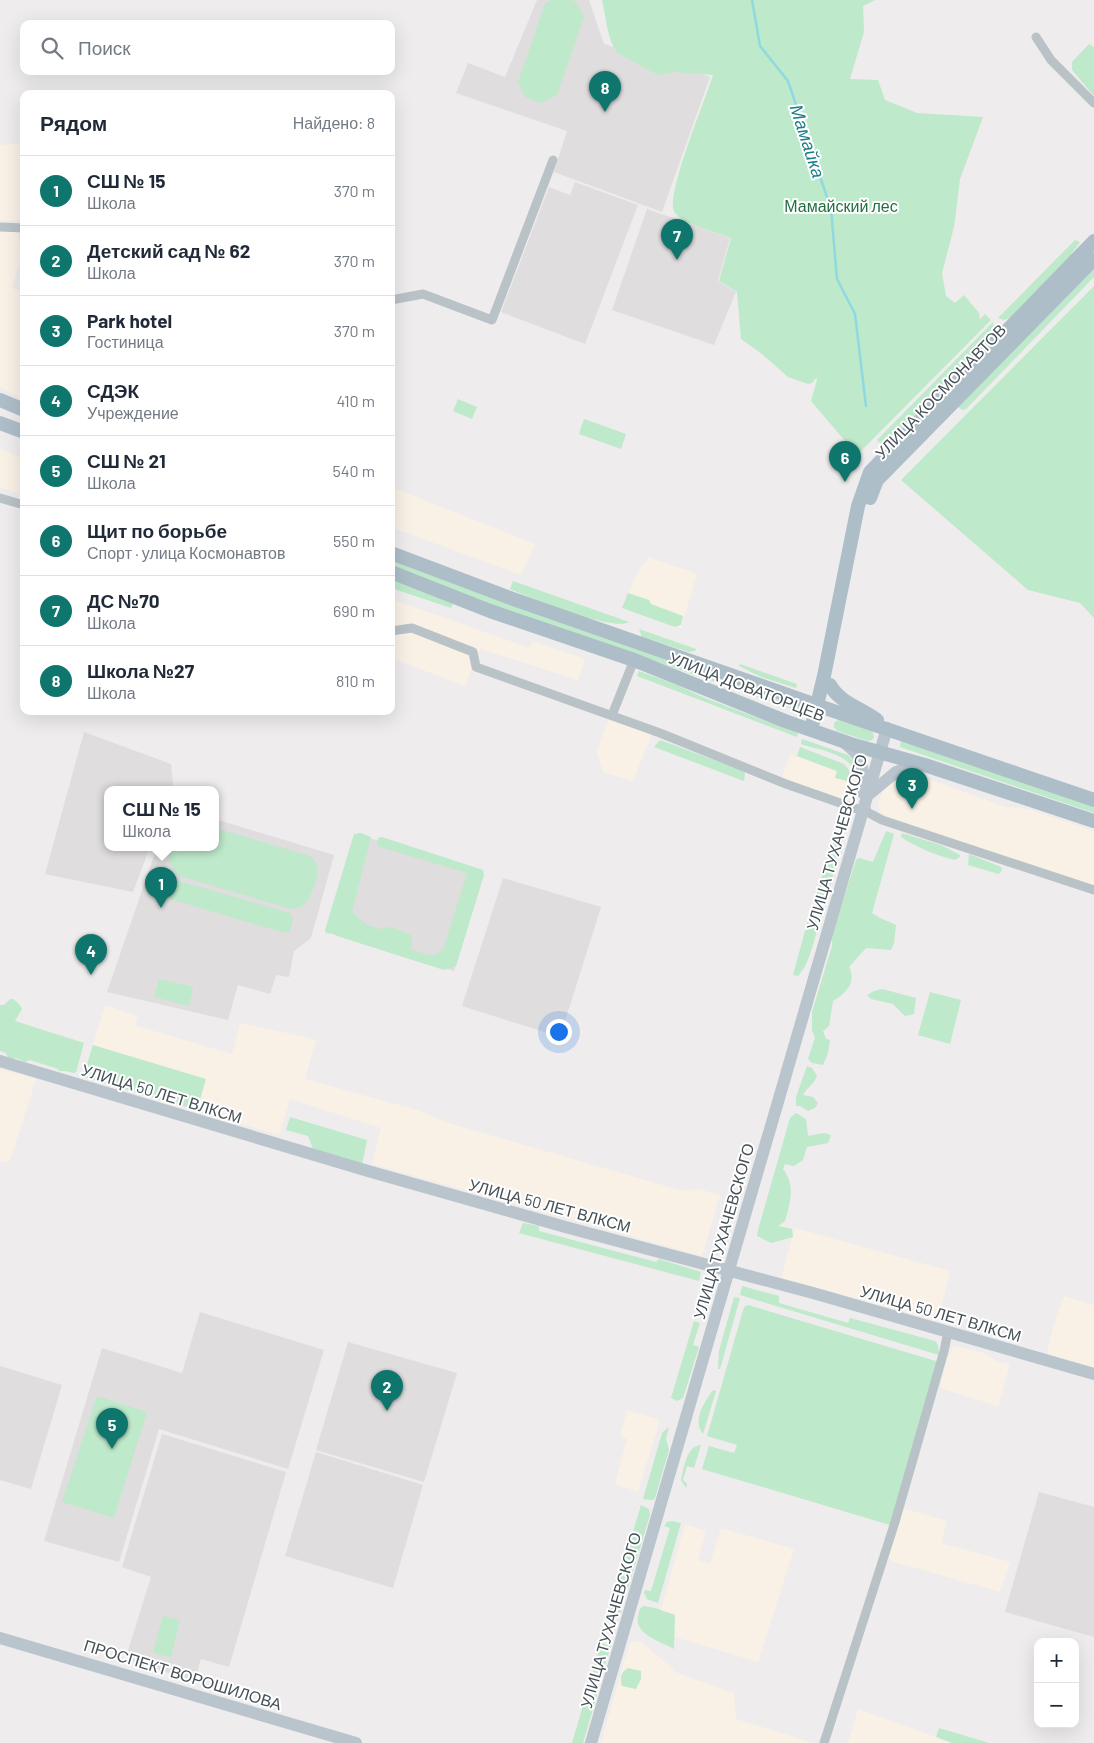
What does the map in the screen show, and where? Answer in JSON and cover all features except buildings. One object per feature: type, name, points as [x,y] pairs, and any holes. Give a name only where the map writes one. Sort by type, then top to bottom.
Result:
[{"type":"main road","name":"УЛИЦА КОСМОНАВТОВ","points":[[826,684],[858,506],[870,472],[1094,241]]},
{"type":"main road","name":"УЛИЦА КОСМОНАВТОВ","points":[[826,684],[866,506],[878,480],[1094,259]]},
{"type":"main road","points":[[0,400],[20,408]]},
{"type":"main road","points":[[0,423],[20,430]]},
{"type":"main road","name":"УЛИЦА ДОВАТОРЦЕВ","points":[[395,555],[505,596],[798,699],[822,710],[887,728],[1094,800]]},
{"type":"main road","name":"УЛИЦА ДОВАТОРЦЕВ","points":[[395,574],[490,611],[634,660],[840,740],[919,763],[1094,821]]},
{"type":"main road","points":[[798,699],[812,694],[826,684]]},
{"type":"main road","points":[[815,731],[822,710],[826,684]]},
{"type":"main road","points":[[826,684],[842,699],[887,728]]},
{"type":"street","points":[[1036,37],[1051,60],[1094,103]]},
{"type":"street","points":[[395,299],[423,294],[492,320],[553,160]]},
{"type":"street","points":[[0,227],[20,228]]},
{"type":"street","points":[[0,498],[20,504]]},
{"type":"street","points":[[395,630],[412,628],[473,652],[476,667],[660,733],[786,784],[865,804]]},
{"type":"street","points":[[612,715],[634,660]]},
{"type":"street","name":"УЛИЦА ТУХАЧЕВСКОГО","points":[[591,1743],[887,728]]},
{"type":"street","points":[[840,740],[856,754],[863,766],[866,812],[882,820],[1094,890]]},
{"type":"street","points":[[865,804],[896,772],[919,763]]},
{"type":"street","name":"УЛИЦА 50 ЛЕТ ВЛКСМ","points":[[0,1061],[368,1171],[728,1270],[1094,1374]]},
{"type":"street","points":[[824,1743],[895,1522],[948,1332]]},
{"type":"street","name":"ПРОСПЕКТ ВОРОШИЛОВА","points":[[0,1638],[356,1743]]},
{"type":"shaded area","points":[[537,0],[589,0],[604,44],[710,77],[662,212],[554,172],[567,131],[456,93],[468,63],[505,77]]},
{"type":"shaded area","points":[[20,143],[20,220],[0,221],[0,145]]},
{"type":"shaded area","points":[[575,182],[638,205],[585,344],[501,312],[549,187],[570,195]]},
{"type":"shaded area","points":[[647,209],[730,238],[718,281],[736,292],[714,345],[612,310]]},
{"type":"shaded area","points":[[0,228],[17,229],[20,251],[20,261],[12,288],[20,291],[20,398],[0,387]]},
{"type":"shaded area","points":[[0,449],[20,456],[20,494],[0,487]]},
{"type":"shaded area","points":[[395,489],[535,544],[521,575],[395,528]]},
{"type":"shaded area","points":[[649,557],[697,574],[681,628],[622,608],[638,571]]},
{"type":"shaded area","points":[[395,600],[530,648],[533,641],[585,659],[578,680],[480,649],[465,686],[395,660]]},
{"type":"shaded area","points":[[609,717],[652,733],[633,781],[603,772],[597,752]]},
{"type":"shaded area","points":[[84,732],[171,764],[172,786],[104,786],[104,851],[148,851],[133,892],[45,874]]},
{"type":"shaded area","points":[[790,754],[859,780],[853,810],[780,784]]},
{"type":"shaded area","points":[[914,774],[1006,807],[1028,809],[1094,831],[1094,887],[888,817],[880,812],[878,807],[879,800],[887,783],[891,779]]},
{"type":"shaded area","points":[[219,820],[334,855],[311,938],[294,951],[289,977],[276,975],[270,994],[238,985],[228,1020],[107,992],[156,851],[219,851]]},
{"type":"shaded area","points":[[360,835],[484,873],[454,971],[330,933]]},
{"type":"shaded area","points":[[503,878],[601,907],[560,1037],[462,1006]]},
{"type":"shaded area","points":[[105,1005],[138,1016],[134,1025],[232,1054],[240,1023],[316,1040],[305,1079],[417,1110],[449,1123],[683,1191],[699,1189],[720,1195],[702,1256],[372,1164],[381,1128],[290,1099],[279,1135],[197,1110],[205,1082],[93,1045]]},
{"type":"shaded area","points":[[0,1069],[36,1079],[10,1161],[0,1162]]},
{"type":"shaded area","points":[[795,1228],[950,1271],[938,1321],[781,1278]]},
{"type":"shaded area","points":[[1064,1296],[1094,1305],[1094,1370],[1050,1358],[1047,1353],[1054,1324]]},
{"type":"shaded area","points":[[200,1312],[324,1350],[288,1469],[159,1429],[119,1562],[44,1541],[102,1348],[182,1373]]},
{"type":"shaded area","points":[[348,1342],[457,1373],[424,1482],[316,1450]]},
{"type":"shaded area","points":[[954,1347],[983,1353],[997,1361],[1010,1364],[998,1406],[940,1388],[946,1363]]},
{"type":"shaded area","points":[[0,1366],[62,1385],[31,1489],[0,1480]]},
{"type":"shaded area","points":[[627,1410],[660,1420],[638,1492],[615,1484],[627,1439],[620,1436]]},
{"type":"shaded area","points":[[162,1434],[286,1472],[229,1667],[201,1659],[195,1681],[125,1660],[151,1577],[122,1567]]},
{"type":"shaded area","points":[[316,1452],[423,1485],[393,1588],[285,1556]]},
{"type":"shaded area","points":[[1039,1492],[1094,1507],[1094,1637],[1005,1612]]},
{"type":"shaded area","points":[[903,1508],[947,1521],[941,1543],[1010,1562],[1000,1592],[891,1561],[889,1557],[890,1551]]},
{"type":"shaded area","points":[[685,1524],[706,1531],[698,1560],[710,1564],[721,1528],[794,1549],[758,1662],[655,1631]]},
{"type":"shaded area","points":[[633,1641],[641,1642],[675,1672],[734,1693],[736,1719],[813,1743],[601,1743],[629,1645]]},
{"type":"shaded area","points":[[858,1709],[936,1737],[952,1743],[848,1743]]},
{"type":"green space","points":[[552,0],[571,0],[576,2],[584,17],[557,95],[541,103],[525,97],[518,82],[545,4]]},
{"type":"green space","name":"Мамайский лес","points":[[602,0],[875,0],[863,6],[864,32],[850,79],[878,80],[885,100],[917,113],[983,117],[960,179],[954,227],[942,273],[946,296],[955,303],[964,295],[979,313],[980,319],[947,353],[985,314],[991,320],[857,455],[811,401],[816,378],[812,383],[808,384],[788,377],[762,354],[741,339],[737,292],[719,281],[731,238],[693,225],[675,213],[673,204],[680,169],[713,75],[673,72],[658,75],[619,54],[611,41]]},
{"type":"green space","points":[[1089,44],[1094,47],[1094,96],[1072,70],[1072,62]]},
{"type":"green space","points":[[1075,240],[1080,242],[1067,260],[1011,318],[1004,320],[998,318]]},
{"type":"green space","points":[[1094,265],[1094,277],[966,409],[962,410],[958,407],[970,391]]},
{"type":"green space","points":[[1094,286],[1094,618],[1080,603],[1028,590],[901,480]]},
{"type":"green space","points":[[993,322],[995,331],[992,338],[884,447],[877,440]]},
{"type":"green space","points":[[458,399],[477,407],[472,419],[453,411]]},
{"type":"green space","points":[[584,419],[626,434],[621,449],[579,434]]},
{"type":"green space","points":[[395,562],[502,602],[809,709],[808,714],[500,608],[395,568]]},
{"type":"green space","points":[[395,581],[453,603],[451,608],[395,589]]},
{"type":"green space","points":[[513,581],[629,622],[620,624],[607,622],[552,606],[510,589]]},
{"type":"green space","points":[[628,593],[649,600],[651,604],[683,616],[681,625],[675,627],[622,608]]},
{"type":"green space","points":[[639,629],[696,649],[689,652],[642,637]]},
{"type":"green space","points":[[740,664],[797,684],[796,688],[761,677],[739,666]]},
{"type":"green space","points":[[639,671],[798,733],[797,737],[637,676]]},
{"type":"green space","points":[[838,720],[872,730],[874,737],[868,741],[837,731],[834,723]]},
{"type":"green space","points":[[802,739],[848,755],[854,762],[858,773],[855,772],[846,760],[824,750],[801,744]]},
{"type":"green space","points":[[660,740],[741,770],[745,773],[744,781],[654,747]]},
{"type":"green space","points":[[901,741],[1094,806],[1094,813],[900,747]]},
{"type":"green space","points":[[800,747],[844,764],[853,775],[849,776],[847,781],[835,778],[837,771],[797,756]]},
{"type":"green space","points":[[219,829],[310,856],[317,864],[317,875],[308,900],[301,907],[291,909],[180,876],[170,863],[170,851],[219,851]]},
{"type":"green space","points":[[886,831],[894,834],[872,913],[896,925],[894,943],[891,950],[866,948],[849,967],[852,978],[849,987],[833,1001],[829,1026],[823,1031],[826,1039],[830,1040],[828,1053],[823,1065],[812,1063],[808,1059],[815,1038],[812,1030],[812,1012],[832,946],[832,934],[856,860],[859,858],[873,862]]},
{"type":"green space","points":[[361,833],[371,837],[352,912],[367,925],[380,929],[391,927],[411,935],[411,950],[433,956],[443,950],[467,873],[377,846],[378,838],[382,837],[483,870],[484,875],[456,966],[444,970],[326,933],[325,930],[354,834]]},
{"type":"green space","points":[[902,833],[941,845],[960,855],[960,857],[955,860],[927,851],[901,837]]},
{"type":"green space","points":[[836,841],[841,844],[826,902],[816,906],[815,900],[831,845]]},
{"type":"green space","points":[[969,854],[1001,867],[1002,870],[999,874],[968,865]]},
{"type":"green space","points":[[158,875],[290,913],[293,918],[290,931],[285,933],[150,893],[148,887],[150,876]]},
{"type":"green space","points":[[813,913],[821,916],[812,948],[802,971],[798,976],[793,975],[808,920]]},
{"type":"green space","points":[[159,979],[193,987],[189,1006],[154,997]]},
{"type":"green space","points":[[882,989],[916,998],[914,1014],[905,1016],[893,1004],[871,999],[867,995]]},
{"type":"green space","points":[[930,992],[961,1000],[950,1044],[918,1035]]},
{"type":"green space","points":[[10,999],[19,1004],[22,1009],[15,1021],[84,1043],[76,1072],[59,1071],[58,1069],[30,1060],[25,1062],[16,1058],[11,1060],[6,1053],[0,1051],[0,1005],[4,1005]]},
{"type":"green space","points":[[93,1045],[206,1079],[197,1110],[84,1077]]},
{"type":"green space","points":[[807,1066],[812,1068],[817,1076],[803,1095],[813,1097],[818,1103],[815,1108],[808,1111],[800,1106],[796,1106],[796,1097]]},
{"type":"green space","points":[[796,1113],[806,1119],[808,1136],[824,1133],[831,1135],[828,1143],[807,1147],[803,1160],[794,1166],[785,1164],[783,1169],[789,1181],[791,1194],[785,1221],[778,1226],[792,1229],[793,1237],[771,1243],[757,1236],[758,1230],[790,1118]]},
{"type":"green space","points":[[290,1117],[367,1140],[362,1165],[313,1149],[308,1136],[286,1130]]},
{"type":"green space","points":[[523,1223],[539,1226],[539,1231],[656,1262],[659,1259],[701,1272],[699,1281],[519,1233]]},
{"type":"green space","points":[[742,1286],[779,1296],[779,1303],[848,1323],[850,1318],[935,1341],[938,1345],[939,1355],[740,1295]]},
{"type":"green space","points":[[734,1297],[740,1298],[720,1369],[718,1369],[719,1351]]},
{"type":"green space","points":[[748,1305],[939,1362],[890,1525],[702,1469],[709,1446],[734,1453],[737,1445],[707,1436],[744,1307]]},
{"type":"green space","points":[[694,1321],[700,1323],[693,1345],[699,1347],[683,1398],[677,1401],[671,1398]]},
{"type":"green space","points":[[713,1390],[716,1391],[703,1434],[699,1423],[700,1412]]},
{"type":"green space","points":[[97,1396],[147,1412],[114,1518],[62,1502]]},
{"type":"green space","points":[[669,1427],[666,1439],[669,1450],[655,1498],[653,1500],[643,1499],[662,1433]]},
{"type":"green space","points":[[701,1445],[694,1468],[687,1466],[683,1480],[687,1484],[686,1488],[681,1480],[686,1458],[692,1449]]},
{"type":"green space","points":[[641,1505],[649,1509],[650,1515],[619,1618],[608,1616]]},
{"type":"green space","points":[[667,1522],[681,1523],[658,1603],[647,1599],[644,1593],[645,1590],[651,1591],[670,1528],[664,1526]]},
{"type":"green space","points":[[643,1606],[675,1615],[674,1649],[650,1637],[640,1628],[638,1617]]},
{"type":"green space","points":[[163,1616],[180,1620],[171,1657],[153,1653]]},
{"type":"green space","points":[[601,1643],[611,1646],[602,1675],[598,1680],[591,1678]]},
{"type":"green space","points":[[628,1668],[641,1671],[641,1679],[636,1689],[622,1686],[621,1676]]},
{"type":"green space","points":[[589,1685],[593,1685],[598,1692],[583,1743],[572,1743]]},
{"type":"green space","points":[[939,1728],[989,1743],[952,1743],[936,1737]]},
{"type":"waterway","name":"Мамайка","points":[[752,0],[760,46],[788,81],[831,209],[837,279],[855,314],[866,406]]},
{"type":"place","name":"Школа №27","points":[[605,112]]},
{"type":"place","name":"ДС №70","points":[[677,260]]},
{"type":"place","name":"Щит по борьбе","points":[[845,482]]},
{"type":"place","name":"Park hotel","points":[[912,809]]},
{"type":"place","name":"СШ № 15","points":[[161,908]]},
{"type":"place","name":"СДЭК","points":[[91,975]]},
{"type":"place","name":"Детский сад № 62","points":[[387,1411]]},
{"type":"place","name":"СШ № 21","points":[[112,1449]]}]
